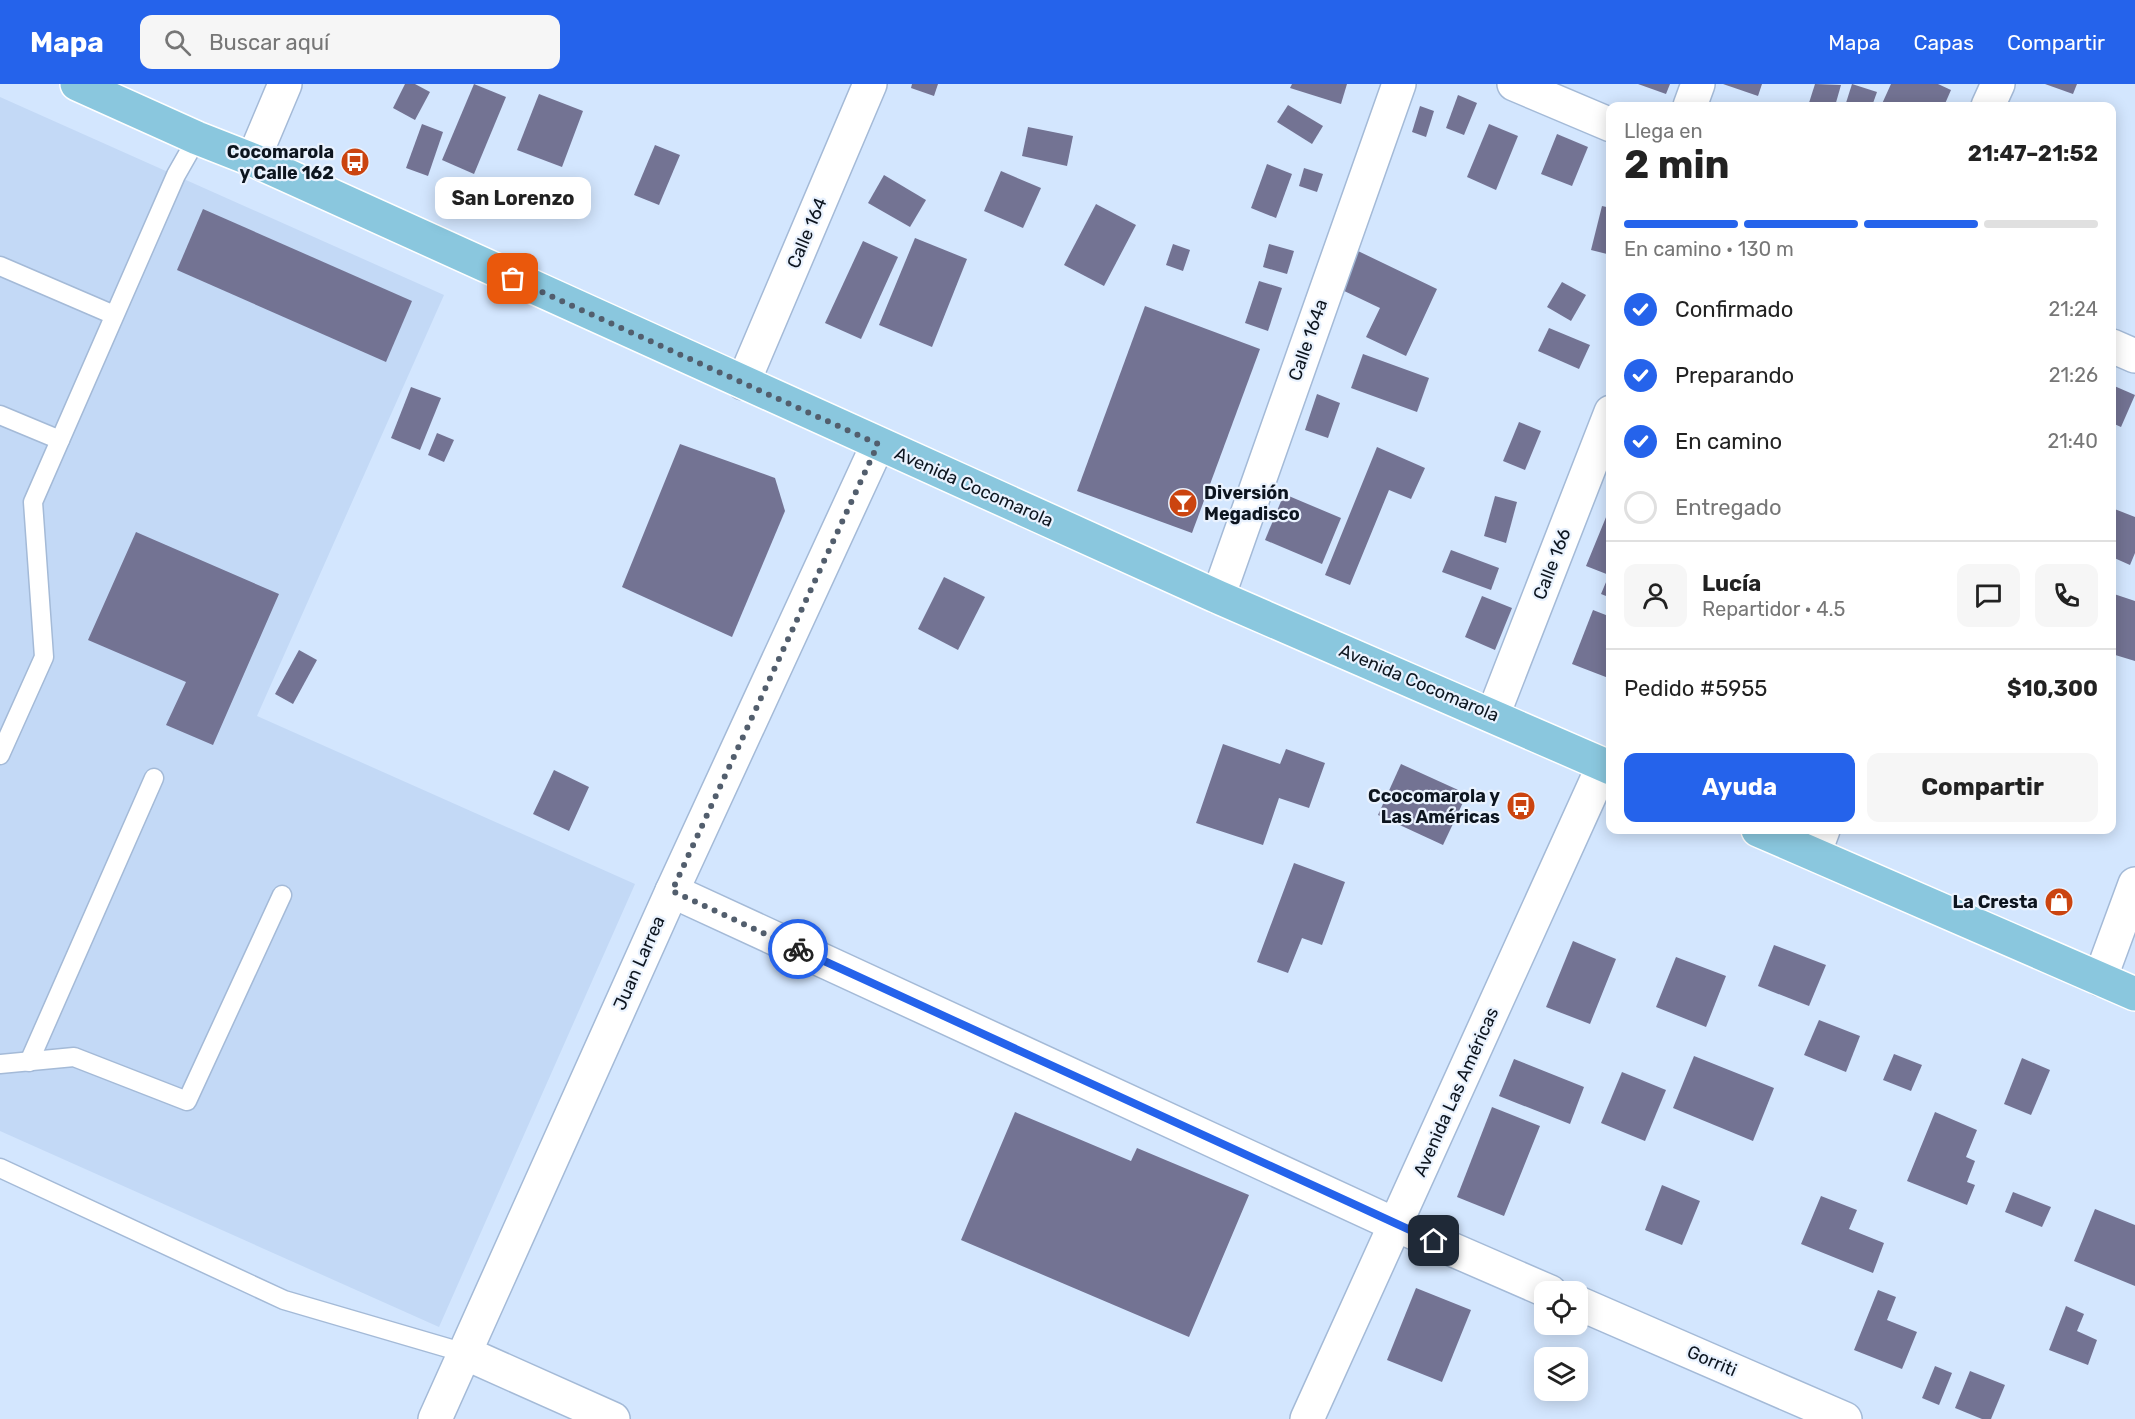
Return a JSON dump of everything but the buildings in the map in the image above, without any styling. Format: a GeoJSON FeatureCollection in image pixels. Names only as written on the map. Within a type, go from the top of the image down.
{"type":"FeatureCollection","features":[{"type":"Feature","properties":{"kind":"main road","name":"Avenida Cocomarola"},"geometry":{"type":"LineString","coordinates":[[77,84],[197,138],[253,160],[1218,597],[1606,766]]}},
{"type":"Feature","properties":{"kind":"main road"},"geometry":{"type":"LineString","coordinates":[[1778,834],[1818,842],[2135,994]]}},
{"type":"Feature","properties":{"kind":"street"},"geometry":{"type":"LineString","coordinates":[[253,160],[285,84]]}},
{"type":"Feature","properties":{"kind":"street","name":"Calle 164"},"geometry":{"type":"LineString","coordinates":[[743,383],[870,84]]}},
{"type":"Feature","properties":{"kind":"street","name":"Calle 164a"},"geometry":{"type":"LineString","coordinates":[[1218,597],[1398,84]]}},
{"type":"Feature","properties":{"kind":"street"},"geometry":{"type":"LineString","coordinates":[[1514,84],[1606,123]]}},
{"type":"Feature","properties":{"kind":"street"},"geometry":{"type":"LineString","coordinates":[[1691,102],[1698,84]]}},
{"type":"Feature","properties":{"kind":"street"},"geometry":{"type":"LineString","coordinates":[[1990,102],[1998,84]]}},
{"type":"Feature","properties":{"kind":"street"},"geometry":{"type":"LineString","coordinates":[[2116,348],[2135,356]]}},
{"type":"Feature","properties":{"kind":"street","name":"Calle 166"},"geometry":{"type":"LineString","coordinates":[[1493,715],[1606,425]]}},
{"type":"Feature","properties":{"kind":"street","name":"Juan Larrea"},"geometry":{"type":"LineString","coordinates":[[435,1419],[672,891],[878,444]]}},
{"type":"Feature","properties":{"kind":"street","name":"Avenida Las Américas"},"geometry":{"type":"LineString","coordinates":[[1307,1419],[1606,768]]}},
{"type":"Feature","properties":{"kind":"street"},"geometry":{"type":"LineString","coordinates":[[2100,979],[2135,884]]}},
{"type":"Feature","properties":{"kind":"street"},"geometry":{"type":"LineString","coordinates":[[672,891],[1396,1224],[1534,1285]]}},
{"type":"Feature","properties":{"kind":"street","name":"Gorriti"},"geometry":{"type":"LineString","coordinates":[[1588,1307],[1845,1419]]}},
{"type":"Feature","properties":{"kind":"street"},"geometry":{"type":"LineString","coordinates":[[465,1353],[613,1419]]}},
{"type":"Feature","properties":{"kind":"lane"},"geometry":{"type":"LineString","coordinates":[[0,754],[44,657],[33,502],[176,175],[197,138]]}},
{"type":"Feature","properties":{"kind":"lane"},"geometry":{"type":"LineString","coordinates":[[0,266],[114,315]]}},
{"type":"Feature","properties":{"kind":"lane"},"geometry":{"type":"LineString","coordinates":[[0,415],[60,440]]}},
{"type":"Feature","properties":{"kind":"lane"},"geometry":{"type":"LineString","coordinates":[[29,1062],[154,778]]}},
{"type":"Feature","properties":{"kind":"lane"},"geometry":{"type":"LineString","coordinates":[[0,1064],[74,1056],[187,1101],[282,895]]}},
{"type":"Feature","properties":{"kind":"lane"},"geometry":{"type":"LineString","coordinates":[[0,1168],[284,1300],[465,1353]]}},
{"type":"Feature","properties":{"kind":"shaded area"},"geometry":{"type":"Polygon","coordinates":[[[0,97],[444,295],[257,716],[635,884],[439,1327],[0,1131],[0,97]]]}},
{"type":"Feature","properties":{"kind":"way so far"},"geometry":{"type":"LineString","coordinates":[[513,279],[878,444],[672,891],[798,949]]}},
{"type":"Feature","properties":{"kind":"place","name":"Cocomarola y Calle 162"},"geometry":{"type":"Point","coordinates":[355,162]}},
{"type":"Feature","properties":{"kind":"place","name":"San Lorenzo"},"geometry":{"type":"Point","coordinates":[513,279]}},
{"type":"Feature","properties":{"kind":"place","name":"Diversión Megadisco"},"geometry":{"type":"Point","coordinates":[1183,503]}},
{"type":"Feature","properties":{"kind":"place","name":"Ccocomarola y Las Américas"},"geometry":{"type":"Point","coordinates":[1521,806]}},
{"type":"Feature","properties":{"kind":"place","name":"La Cresta"},"geometry":{"type":"Point","coordinates":[2059,902]}},
{"type":"Feature","properties":{"kind":"route"},"geometry":{"type":"LineString","coordinates":[[798,949],[1434,1241]]}}]}
